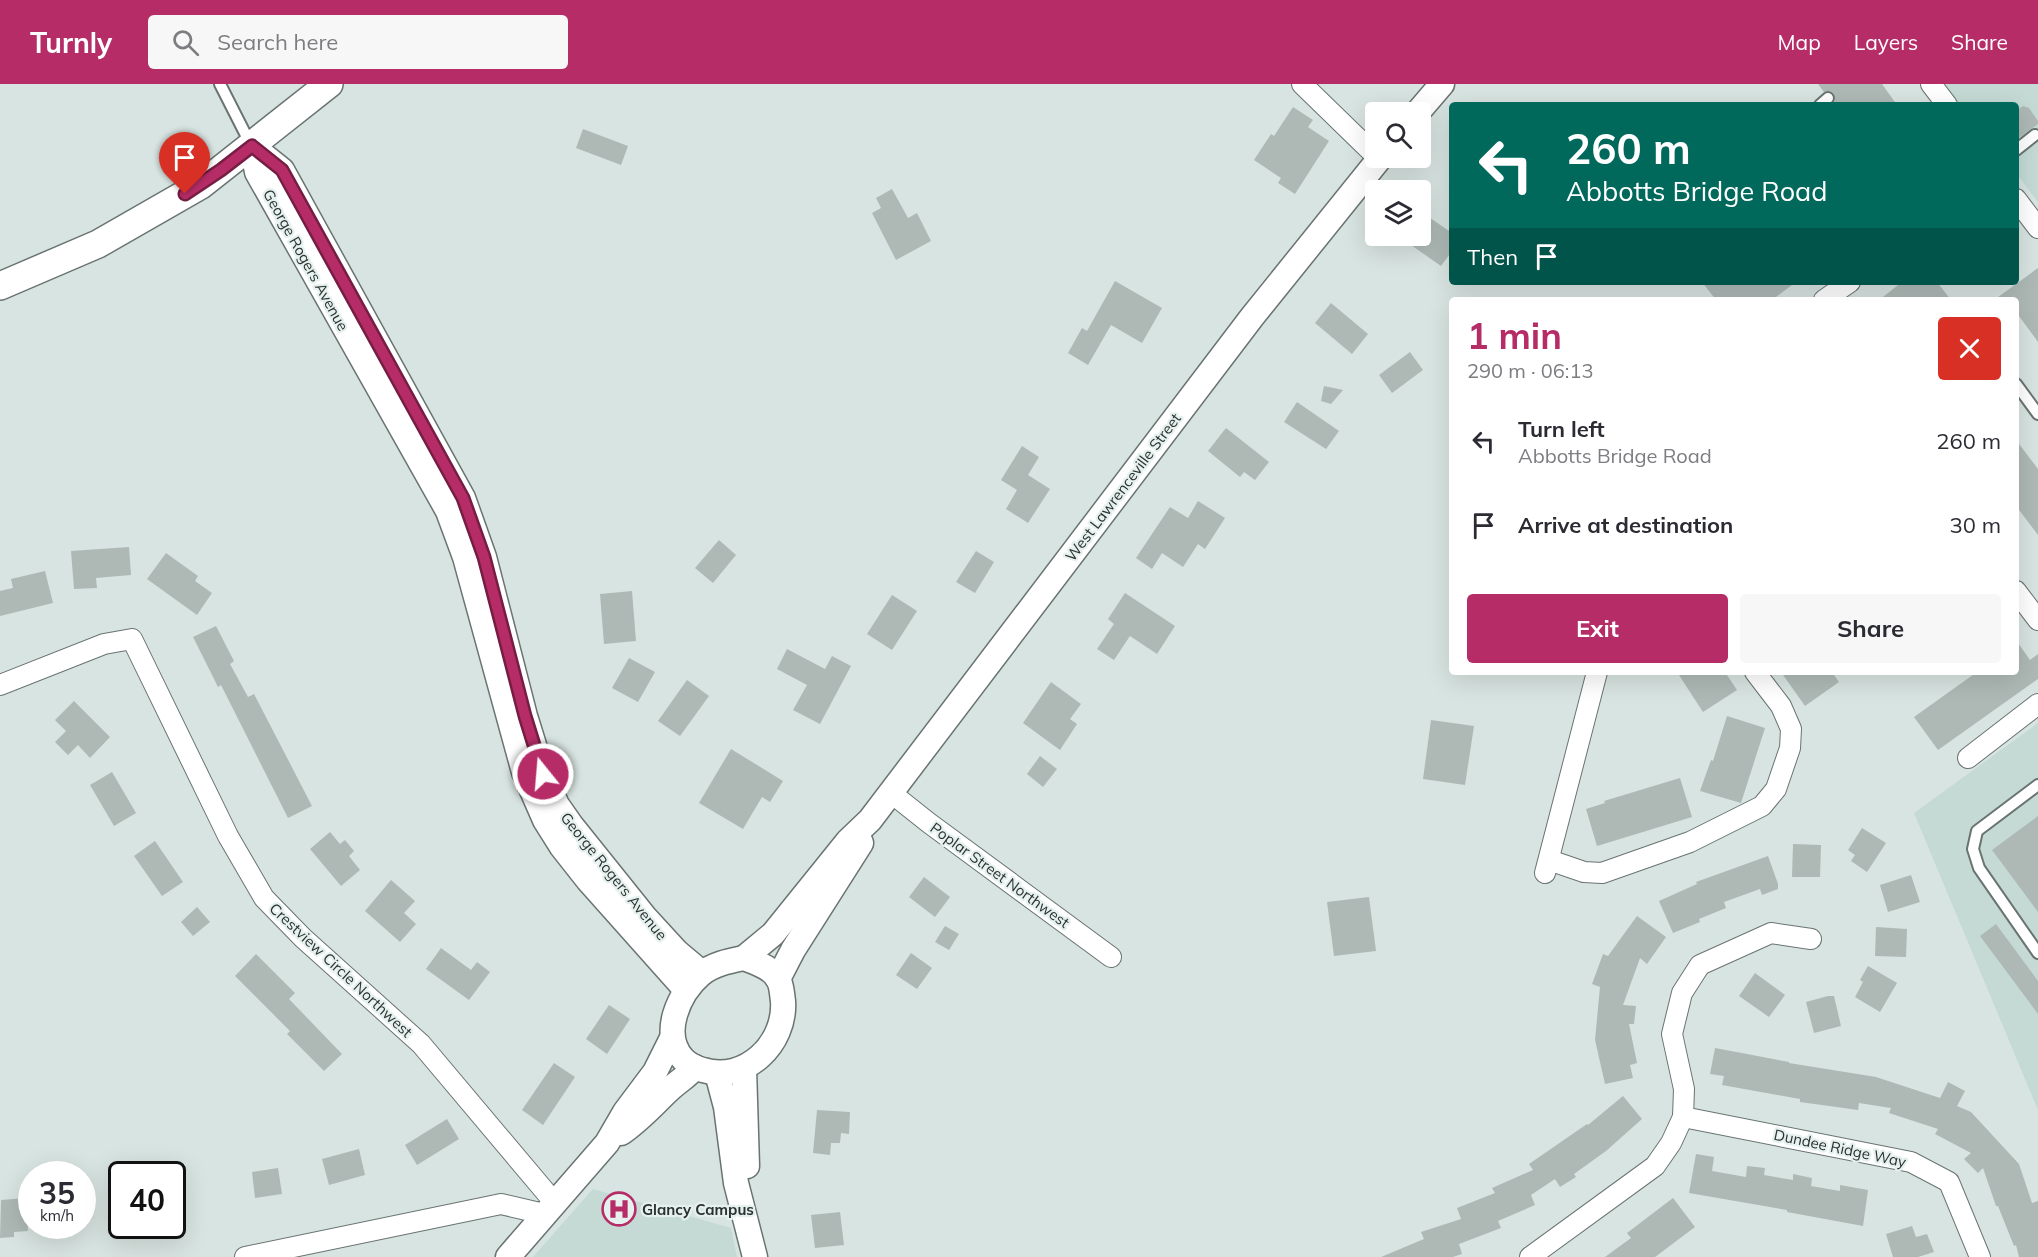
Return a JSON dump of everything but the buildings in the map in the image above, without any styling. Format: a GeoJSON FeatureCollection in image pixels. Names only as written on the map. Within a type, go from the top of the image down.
{"type":"FeatureCollection","features":[{"type":"Feature","properties":{"kind":"main road"},"geometry":{"type":"LineString","coordinates":[[0,286],[98,244],[201,184],[329,84]]}},
{"type":"Feature","properties":{"kind":"street"},"geometry":{"type":"LineString","coordinates":[[1302,84],[1365,145]]}},
{"type":"Feature","properties":{"kind":"street"},"geometry":{"type":"LineString","coordinates":[[1427,102],[1442,84]]}},
{"type":"Feature","properties":{"kind":"street"},"geometry":{"type":"LineString","coordinates":[[1931,84],[1945,102]]}},
{"type":"Feature","properties":{"kind":"street","name":"George Rogers Avenue"},"geometry":{"type":"LineString","coordinates":[[252,146],[282,170],[463,498],[484,557],[525,716],[543,774],[557,805],[644,916],[677,952],[702,973]]}},
{"type":"Feature","properties":{"kind":"street","name":"George Rogers Avenue"},"geometry":{"type":"LineString","coordinates":[[252,146],[257,172],[448,511],[465,558],[524,772],[545,820],[562,847],[588,880],[686,990]]}},
{"type":"Feature","properties":{"kind":"street","name":"West Lawrenceville Street"},"geometry":{"type":"LineString","coordinates":[[744,958],[773,934],[848,841],[870,820],[1252,317],[1370,168]]}},
{"type":"Feature","properties":{"kind":"street"},"geometry":{"type":"LineString","coordinates":[[2019,203],[2038,228]]}},
{"type":"Feature","properties":{"kind":"street"},"geometry":{"type":"LineString","coordinates":[[1828,297],[1846,285]]}},
{"type":"Feature","properties":{"kind":"street"},"geometry":{"type":"LineString","coordinates":[[2019,595],[2038,620]]}},
{"type":"Feature","properties":{"kind":"street","name":"Crestview Circle Northwest"},"geometry":{"type":"LineString","coordinates":[[0,685],[104,644],[132,639],[228,836],[264,898],[303,938],[421,1044],[549,1208]]}},
{"type":"Feature","properties":{"kind":"street"},"geometry":{"type":"LineString","coordinates":[[1596,675],[1547,866],[1602,873],[1690,842],[1762,806],[1776,789],[1790,748],[1791,729],[1781,706],[1757,675]]}},
{"type":"Feature","properties":{"kind":"street"},"geometry":{"type":"LineString","coordinates":[[1968,758],[2038,704]]}},
{"type":"Feature","properties":{"kind":"street","name":"Poplar Street Northwest"},"geometry":{"type":"LineString","coordinates":[[890,792],[1111,957]]}},
{"type":"Feature","properties":{"kind":"street","name":"West Lawrenceville Street"},"geometry":{"type":"LineString","coordinates":[[778,979],[793,950],[860,848],[870,820]]}},
{"type":"Feature","properties":{"kind":"street"},"geometry":{"type":"LineString","coordinates":[[1530,1257],[1655,1166],[1671,1143],[1683,1117],[1684,1089],[1672,1034],[1682,993],[1700,965],[1771,933],[1811,939]]}},
{"type":"Feature","properties":{"kind":"street"},"geometry":{"type":"LineString","coordinates":[[508,1257],[607,1143],[625,1112],[655,1072],[672,1038],[675,1016],[686,990],[702,973],[723,962],[744,958],[766,967],[778,979],[782,992],[783,1012],[778,1030],[765,1052],[744,1068],[706,1070],[687,1077],[670,1088],[636,1123],[607,1143]]}},
{"type":"Feature","properties":{"kind":"street"},"geometry":{"type":"LineString","coordinates":[[672,1038],[682,1058],[706,1070],[726,1107],[736,1183],[755,1257]]}},
{"type":"Feature","properties":{"kind":"street"},"geometry":{"type":"LineString","coordinates":[[744,1068],[748,1231]]}},
{"type":"Feature","properties":{"kind":"street","name":"Dundee Ridge Way"},"geometry":{"type":"LineString","coordinates":[[1683,1117],[1911,1162],[1949,1182],[1980,1257]]}},
{"type":"Feature","properties":{"kind":"street"},"geometry":{"type":"LineString","coordinates":[[245,1257],[501,1204],[549,1208]]}},
{"type":"Feature","properties":{"kind":"lane"},"geometry":{"type":"LineString","coordinates":[[220,84],[252,146]]}},
{"type":"Feature","properties":{"kind":"lane"},"geometry":{"type":"LineString","coordinates":[[2019,148],[2035,135]]}},
{"type":"Feature","properties":{"kind":"lane"},"geometry":{"type":"LineString","coordinates":[[2019,388],[2038,414]]}},
{"type":"Feature","properties":{"kind":"lane"},"geometry":{"type":"LineString","coordinates":[[2038,784],[1977,831],[1973,849],[1979,868],[2038,953]]}},
{"type":"Feature","properties":{"kind":"shaded area"},"geometry":{"type":"Polygon","coordinates":[[[1934,84],[2038,84],[2038,202],[2019,177],[2019,102],[1952,102],[1934,84]]]}},
{"type":"Feature","properties":{"kind":"shaded area"},"geometry":{"type":"Polygon","coordinates":[[[2038,723],[2038,1110],[1914,813],[2038,723]]]}},
{"type":"Feature","properties":{"kind":"shaded area","name":"Glancy Campus"},"geometry":{"type":"Polygon","coordinates":[[[593,1189],[731,1228],[737,1257],[533,1257],[593,1189]]]}},
{"type":"Feature","properties":{"kind":"place","name":"Glancy Campus"},"geometry":{"type":"Point","coordinates":[619,1209]}},
{"type":"Feature","properties":{"kind":"route"},"geometry":{"type":"LineString","coordinates":[[185,194],[252,146],[282,170],[463,498],[484,557],[525,716],[543,774]]}}]}
